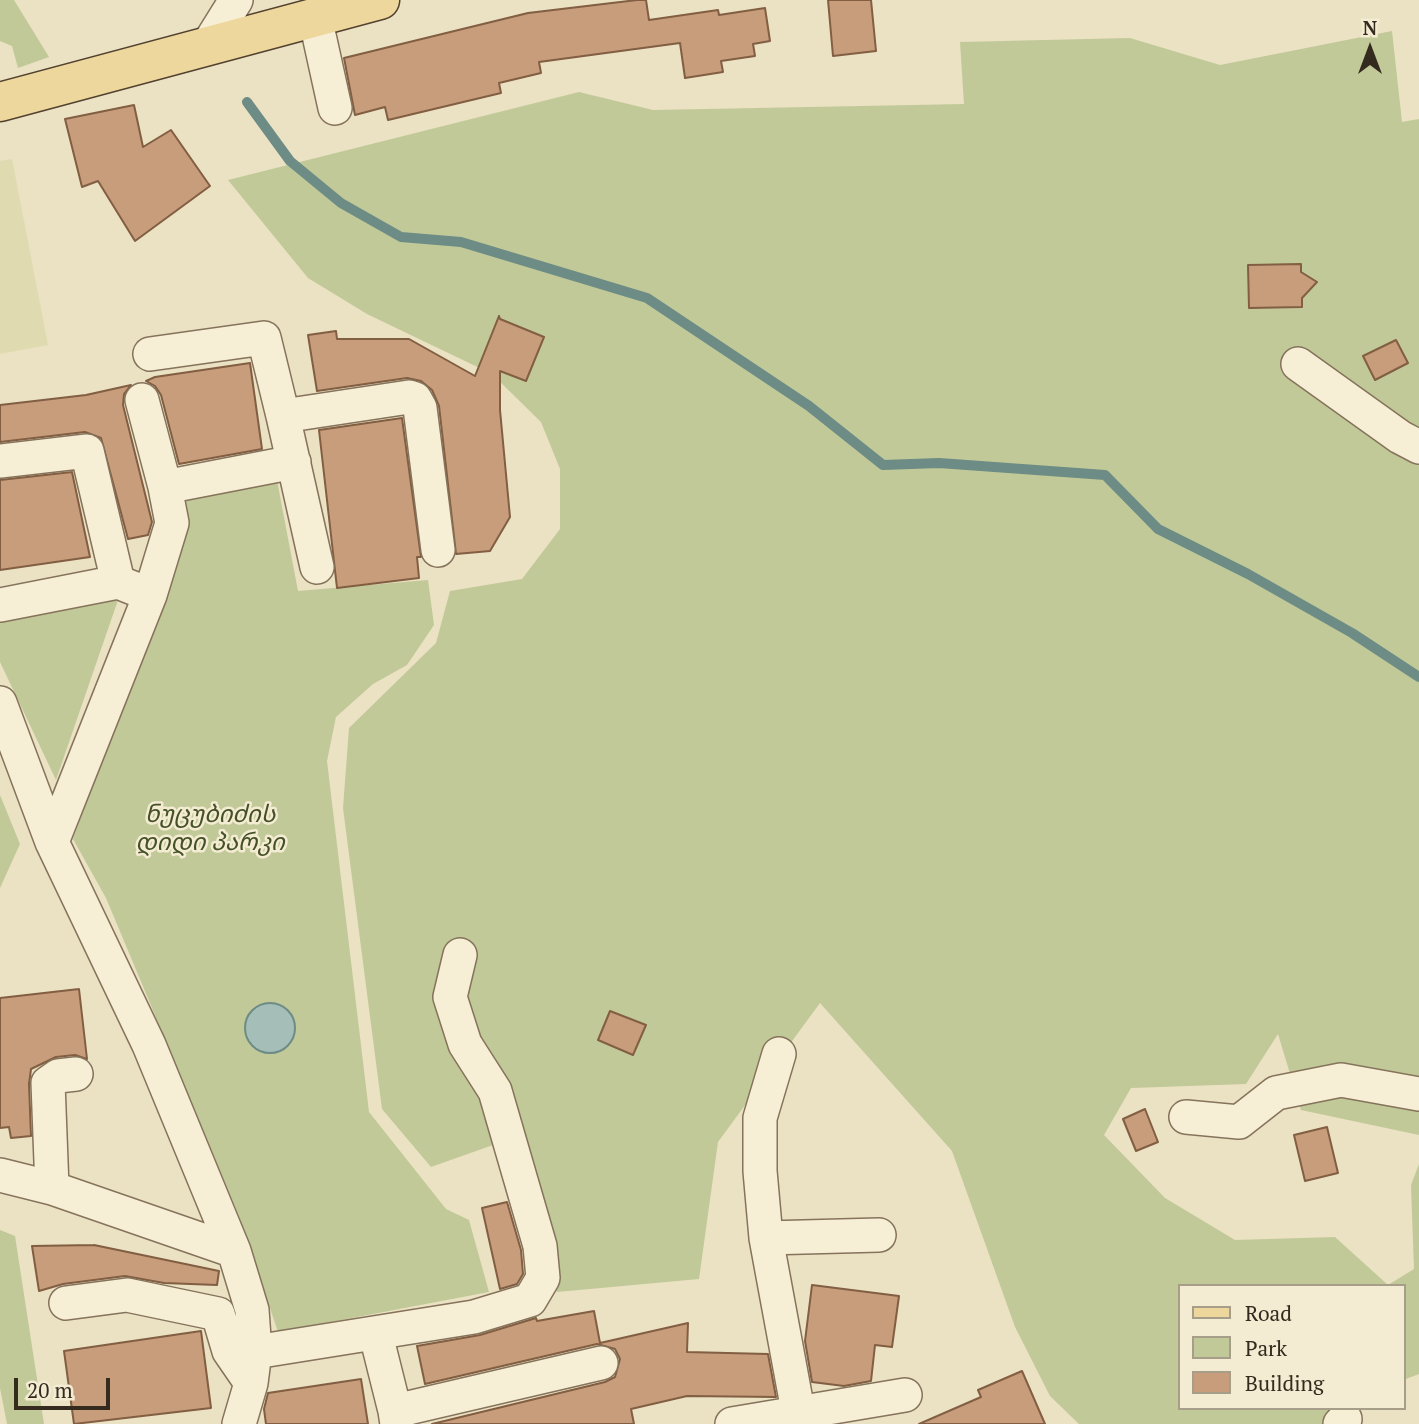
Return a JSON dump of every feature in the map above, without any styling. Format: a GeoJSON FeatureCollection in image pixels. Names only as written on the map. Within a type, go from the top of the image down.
{"type":"FeatureCollection","features":[{"type":"Feature","properties":{"kind":"main road"},"geometry":{"type":"LineString","coordinates":[[0,102],[380,0]]}},
{"type":"Feature","properties":{"kind":"street"},"geometry":{"type":"LineString","coordinates":[[208,44],[236,0]]}},
{"type":"Feature","properties":{"kind":"street"},"geometry":{"type":"LineString","coordinates":[[315,17],[335,108]]}},
{"type":"Feature","properties":{"kind":"street"},"geometry":{"type":"LineString","coordinates":[[150,354],[264,338],[317,567]]}},
{"type":"Feature","properties":{"kind":"street"},"geometry":{"type":"LineString","coordinates":[[1298,364],[1399,437],[1419,447]]}},
{"type":"Feature","properties":{"kind":"street"},"geometry":{"type":"LineString","coordinates":[[284,416],[409,397],[415,399],[420,408],[438,550]]}},
{"type":"Feature","properties":{"kind":"street"},"geometry":{"type":"LineString","coordinates":[[52,842],[150,596],[172,523],[142,400]]}},
{"type":"Feature","properties":{"kind":"street"},"geometry":{"type":"LineString","coordinates":[[0,461],[87,450],[118,582]]}},
{"type":"Feature","properties":{"kind":"street"},"geometry":{"type":"LineString","coordinates":[[165,487],[294,462]]}},
{"type":"Feature","properties":{"kind":"street"},"geometry":{"type":"LineString","coordinates":[[0,605],[118,582],[150,596]]}},
{"type":"Feature","properties":{"kind":"street"},"geometry":{"type":"LineString","coordinates":[[0,703],[52,842],[149,1045],[234,1251],[252,1310],[253,1368],[239,1424]]}},
{"type":"Feature","properties":{"kind":"street"},"geometry":{"type":"LineString","coordinates":[[253,1368],[376,1335],[474,1317],[530,1300],[543,1278],[540,1245],[495,1091],[465,1044],[450,997],[460,955]]}},
{"type":"Feature","properties":{"kind":"street"},"geometry":{"type":"LineString","coordinates":[[779,1054],[760,1118],[760,1171],[766,1238],[798,1411]]}},
{"type":"Feature","properties":{"kind":"street"},"geometry":{"type":"LineString","coordinates":[[52,1188],[48,1083],[58,1076],[76,1074]]}},
{"type":"Feature","properties":{"kind":"street"},"geometry":{"type":"LineString","coordinates":[[1186,1117],[1240,1122],[1276,1093],[1341,1080],[1419,1094]]}},
{"type":"Feature","properties":{"kind":"street"},"geometry":{"type":"LineString","coordinates":[[0,1175],[52,1188],[234,1251]]}},
{"type":"Feature","properties":{"kind":"street"},"geometry":{"type":"LineString","coordinates":[[766,1238],[879,1235]]}},
{"type":"Feature","properties":{"kind":"street"},"geometry":{"type":"LineString","coordinates":[[66,1303],[127,1295],[218,1314],[229,1350],[253,1368]]}},
{"type":"Feature","properties":{"kind":"street"},"geometry":{"type":"LineString","coordinates":[[376,1335],[396,1417],[601,1363]]}},
{"type":"Feature","properties":{"kind":"street"},"geometry":{"type":"LineString","coordinates":[[732,1424],[905,1395]]}},
{"type":"Feature","properties":{"kind":"shaded area"},"geometry":{"type":"Polygon","coordinates":[[[12,159],[48,345],[0,354],[0,161],[12,159]]]}},
{"type":"Feature","properties":{"kind":"green space"},"geometry":{"type":"Polygon","coordinates":[[[0,0],[14,0],[49,57],[18,68],[12,46],[0,41],[0,0]]]}},
{"type":"Feature","properties":{"kind":"green space"},"geometry":{"type":"Polygon","coordinates":[[[1392,31],[1402,122],[1419,119],[1419,1135],[1301,1110],[1278,1034],[1246,1084],[1131,1088],[1104,1135],[1165,1198],[1235,1240],[1335,1237],[1387,1284],[1178,1284],[1178,1410],[1340,1410],[1324,1424],[1079,1424],[1050,1396],[1015,1327],[952,1151],[820,1003],[718,1142],[699,1279],[557,1292],[524,1134],[431,1167],[382,1109],[343,808],[349,728],[436,643],[450,591],[522,579],[560,529],[560,469],[541,422],[492,374],[367,314],[308,278],[228,180],[579,92],[653,110],[964,104],[960,42],[1130,38],[1220,65],[1392,31]]]}},
{"type":"Feature","properties":{"kind":"green space","name":"ნუცუბიძის დიდი პარკი"},"geometry":{"type":"Polygon","coordinates":[[[276,475],[298,591],[428,580],[434,625],[407,665],[373,684],[336,717],[327,761],[369,1112],[446,1209],[469,1220],[489,1292],[278,1332],[239,1216],[106,898],[73,839],[177,559],[184,491],[276,475]]]}},
{"type":"Feature","properties":{"kind":"green space"},"geometry":{"type":"Polygon","coordinates":[[[118,600],[56,780],[0,662],[0,620],[118,600]]]}},
{"type":"Feature","properties":{"kind":"green space"},"geometry":{"type":"Polygon","coordinates":[[[0,795],[20,844],[0,888],[0,795]]]}},
{"type":"Feature","properties":{"kind":"green space"},"geometry":{"type":"Polygon","coordinates":[[[1419,1164],[1419,1374],[1405,1379],[1405,1284],[1390,1284],[1414,1269],[1411,1185],[1419,1164]]]}},
{"type":"Feature","properties":{"kind":"green space"},"geometry":{"type":"Polygon","coordinates":[[[0,1230],[15,1236],[44,1424],[7,1424],[0,1388],[0,1230]]]}},
{"type":"Feature","properties":{"kind":"water"},"geometry":{"type":"Polygon","coordinates":[[[270,1003],[288,1010],[295,1028],[288,1046],[270,1053],[252,1046],[245,1028],[252,1010],[270,1003]]]}},
{"type":"Feature","properties":{"kind":"building"},"geometry":{"type":"Polygon","coordinates":[[[646,0],[649,20],[718,10],[719,15],[765,8],[770,41],[753,44],[755,56],[721,61],[723,72],[685,78],[680,43],[539,62],[541,73],[499,83],[501,93],[388,120],[385,107],[355,115],[344,58],[528,13],[646,0]]]}},
{"type":"Feature","properties":{"kind":"building"},"geometry":{"type":"Polygon","coordinates":[[[828,0],[871,0],[876,51],[833,56],[828,0]]]}},
{"type":"Feature","properties":{"kind":"building"},"geometry":{"type":"Polygon","coordinates":[[[134,105],[143,147],[171,130],[210,186],[135,241],[98,181],[82,187],[65,119],[134,105]]]}},
{"type":"Feature","properties":{"kind":"building"},"geometry":{"type":"Polygon","coordinates":[[[1301,264],[1301,272],[1317,282],[1302,298],[1302,307],[1249,308],[1248,265],[1301,264]]]}},
{"type":"Feature","properties":{"kind":"building"},"geometry":{"type":"Polygon","coordinates":[[[499,316],[500,319],[544,337],[526,381],[500,371],[500,410],[510,517],[490,551],[456,554],[439,406],[432,390],[421,381],[407,378],[317,391],[308,335],[336,331],[337,339],[409,339],[475,376],[499,316]]]}},
{"type":"Feature","properties":{"kind":"building"},"geometry":{"type":"Polygon","coordinates":[[[1396,340],[1408,363],[1375,380],[1363,356],[1396,340]]]}},
{"type":"Feature","properties":{"kind":"building"},"geometry":{"type":"Polygon","coordinates":[[[250,363],[262,449],[179,464],[161,395],[155,386],[146,381],[155,377],[250,363]]]}},
{"type":"Feature","properties":{"kind":"building"},"geometry":{"type":"Polygon","coordinates":[[[131,385],[124,394],[123,405],[152,522],[148,535],[128,539],[101,438],[85,432],[0,442],[0,405],[86,395],[131,385]]]}},
{"type":"Feature","properties":{"kind":"building"},"geometry":{"type":"Polygon","coordinates":[[[402,418],[421,557],[417,557],[419,578],[337,588],[319,430],[402,418]]]}},
{"type":"Feature","properties":{"kind":"building"},"geometry":{"type":"Polygon","coordinates":[[[72,472],[90,557],[0,570],[0,480],[72,472]]]}},
{"type":"Feature","properties":{"kind":"building"},"geometry":{"type":"Polygon","coordinates":[[[79,989],[87,1059],[75,1055],[56,1057],[31,1069],[31,1136],[11,1138],[9,1127],[0,1128],[0,998],[79,989]]]}},
{"type":"Feature","properties":{"kind":"building"},"geometry":{"type":"Polygon","coordinates":[[[610,1011],[646,1025],[633,1055],[598,1040],[610,1011]]]}},
{"type":"Feature","properties":{"kind":"building"},"geometry":{"type":"Polygon","coordinates":[[[1145,1109],[1158,1142],[1136,1151],[1123,1119],[1145,1109]]]}},
{"type":"Feature","properties":{"kind":"building"},"geometry":{"type":"Polygon","coordinates":[[[1327,1127],[1338,1173],[1305,1181],[1294,1135],[1327,1127]]]}},
{"type":"Feature","properties":{"kind":"building"},"geometry":{"type":"Polygon","coordinates":[[[507,1202],[521,1250],[523,1274],[517,1284],[500,1289],[482,1208],[507,1202]]]}},
{"type":"Feature","properties":{"kind":"building"},"geometry":{"type":"Polygon","coordinates":[[[94,1245],[219,1271],[217,1285],[164,1283],[125,1276],[63,1284],[39,1291],[32,1246],[94,1245]]]}},
{"type":"Feature","properties":{"kind":"building"},"geometry":{"type":"Polygon","coordinates":[[[812,1285],[899,1296],[892,1347],[875,1345],[871,1381],[844,1386],[812,1382],[805,1341],[812,1285]]]}},
{"type":"Feature","properties":{"kind":"building"},"geometry":{"type":"Polygon","coordinates":[[[594,1311],[600,1343],[688,1323],[687,1352],[768,1354],[776,1397],[687,1396],[631,1409],[634,1424],[432,1424],[605,1382],[615,1377],[620,1359],[615,1349],[597,1344],[425,1384],[417,1346],[480,1335],[536,1318],[537,1321],[594,1311]]]}},
{"type":"Feature","properties":{"kind":"building"},"geometry":{"type":"Polygon","coordinates":[[[201,1331],[211,1408],[74,1424],[64,1351],[201,1331]]]}},
{"type":"Feature","properties":{"kind":"building"},"geometry":{"type":"Polygon","coordinates":[[[1022,1371],[1045,1424],[919,1424],[981,1397],[978,1390],[1022,1371]]]}},
{"type":"Feature","properties":{"kind":"building"},"geometry":{"type":"Polygon","coordinates":[[[361,1379],[368,1424],[266,1424],[264,1409],[268,1393],[361,1379]]]}},
{"type":"Feature","properties":{"kind":"waterway"},"geometry":{"type":"LineString","coordinates":[[247,102],[290,161],[341,203],[401,237],[461,242],[647,298],[809,406],[883,465],[939,463],[1105,475],[1158,529],[1248,574],[1352,633],[1419,677]]}}]}
